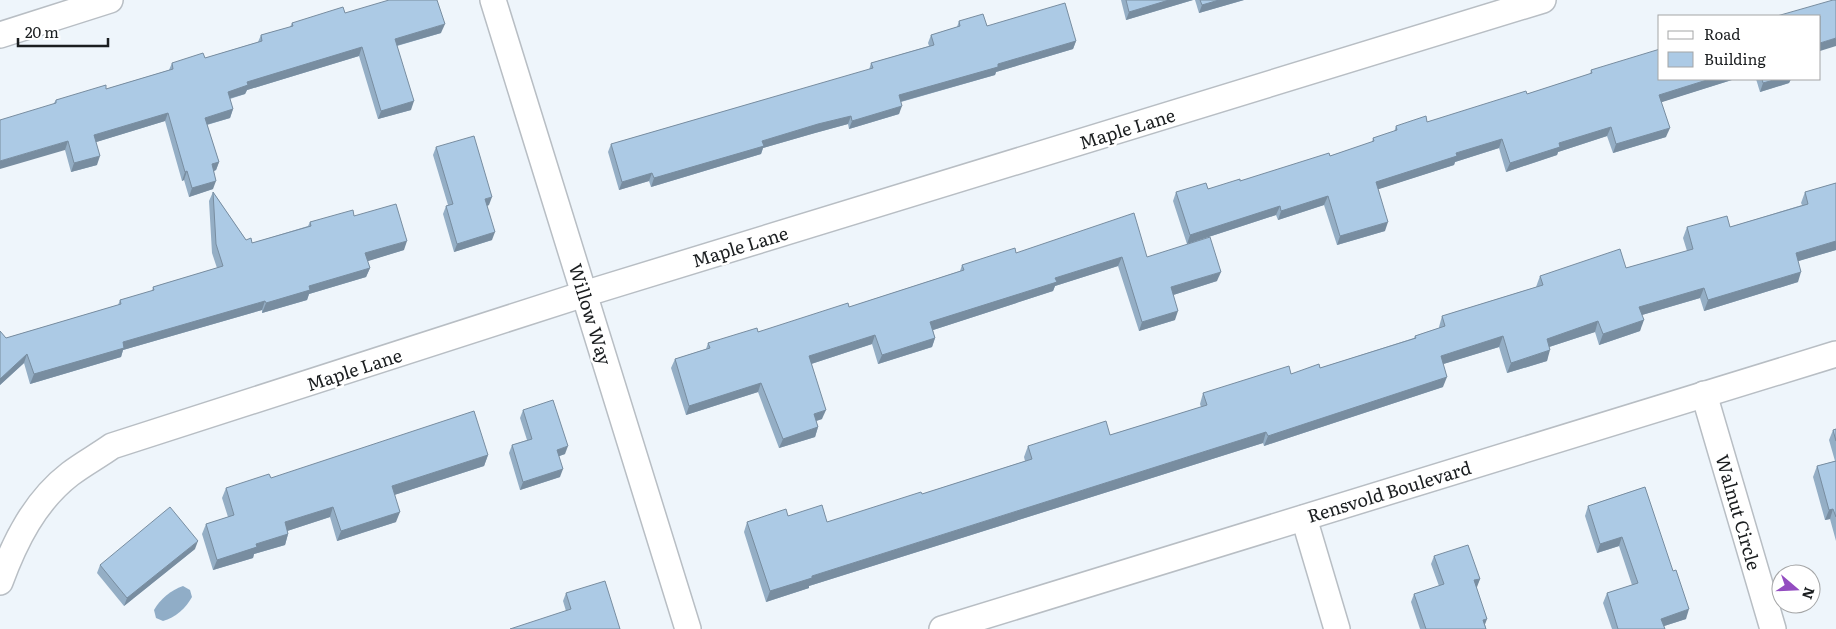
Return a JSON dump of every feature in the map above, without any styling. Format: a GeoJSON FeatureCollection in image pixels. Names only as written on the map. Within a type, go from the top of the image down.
{"type":"FeatureCollection","features":[{"type":"Feature","properties":{"kind":"street"},"geometry":{"type":"LineString","coordinates":[[0,35],[110,0]]}},
{"type":"Feature","properties":{"kind":"street","name":"Willow Way"},"geometry":{"type":"LineString","coordinates":[[493,0],[688,629]]}},
{"type":"Feature","properties":{"kind":"street","name":"Maple Lane"},"geometry":{"type":"LineString","coordinates":[[0,582],[9,558],[34,510],[69,474],[112,446],[584,294],[1542,0]]}},
{"type":"Feature","properties":{"kind":"street","name":"Rensvold Boulevard"},"geometry":{"type":"LineString","coordinates":[[942,629],[1836,354]]}},
{"type":"Feature","properties":{"kind":"street","name":"Walnut Circle"},"geometry":{"type":"LineString","coordinates":[[1704,394],[1773,629]]}},
{"type":"Feature","properties":{"kind":"street"},"geometry":{"type":"LineString","coordinates":[[1304,518],[1337,629]]}},
{"type":"Feature","properties":{"kind":"water"},"geometry":{"type":"Polygon","coordinates":[[[183,586],[190,590],[192,597],[187,605],[167,620],[163,621],[156,618],[154,610],[159,602],[170,592],[183,586]]]}},
{"type":"Feature","properties":{"kind":"building"},"geometry":{"type":"Polygon","coordinates":[[[389,0],[437,0],[445,24],[395,39],[414,101],[381,111],[362,47],[247,82],[248,85],[228,92],[233,109],[205,118],[219,162],[212,164],[216,181],[192,188],[187,171],[185,172],[168,113],[94,135],[100,156],[74,163],[68,141],[0,161],[0,120],[106,85],[106,89],[173,69],[172,63],[203,53],[205,58],[262,41],[261,35],[293,26],[292,23],[343,7],[345,13],[389,0]]]}},
{"type":"Feature","properties":{"kind":"building"},"geometry":{"type":"Polygon","coordinates":[[[1126,0],[1169,0],[1129,12],[1126,0]]]}},
{"type":"Feature","properties":{"kind":"building"},"geometry":{"type":"Polygon","coordinates":[[[1200,0],[1219,0],[1202,5],[1200,0]]]}},
{"type":"Feature","properties":{"kind":"building"},"geometry":{"type":"Polygon","coordinates":[[[1836,0],[1836,38],[1821,43],[1821,15],[1780,15],[1836,0]]]}},
{"type":"Feature","properties":{"kind":"building"},"geometry":{"type":"Polygon","coordinates":[[[1065,3],[1076,41],[998,64],[998,67],[899,95],[902,106],[852,121],[851,116],[818,124],[762,141],[764,146],[654,178],[652,173],[622,182],[611,144],[873,68],[871,63],[934,45],[931,35],[960,26],[959,21],[983,14],[987,26],[1065,3]]]}},
{"type":"Feature","properties":{"kind":"building"},"geometry":{"type":"Polygon","coordinates":[[[1658,50],[1658,80],[1707,80],[1659,95],[1670,128],[1616,144],[1611,127],[1559,143],[1560,147],[1510,163],[1502,139],[1456,153],[1457,156],[1376,182],[1388,222],[1340,236],[1328,196],[1281,211],[1280,206],[1190,235],[1176,192],[1206,183],[1208,189],[1329,153],[1330,156],[1374,141],[1373,138],[1397,130],[1396,126],[1426,116],[1427,122],[1526,91],[1527,94],[1592,73],[1591,70],[1658,50]]]}},
{"type":"Feature","properties":{"kind":"building"},"geometry":{"type":"Polygon","coordinates":[[[1762,80],[1774,80],[1763,83],[1762,80]]]}},
{"type":"Feature","properties":{"kind":"building"},"geometry":{"type":"Polygon","coordinates":[[[474,136],[492,197],[485,199],[495,232],[457,244],[446,206],[453,204],[436,147],[474,136]]]}},
{"type":"Feature","properties":{"kind":"building"},"geometry":{"type":"Polygon","coordinates":[[[1836,183],[1836,241],[1796,253],[1801,272],[1708,300],[1704,288],[1639,307],[1644,320],[1603,334],[1598,321],[1547,339],[1550,350],[1511,363],[1503,336],[1441,356],[1447,377],[1268,436],[1266,432],[770,591],[747,522],[786,509],[788,516],[822,505],[827,522],[921,492],[922,494],[1032,459],[1028,446],[1106,421],[1110,435],[1207,405],[1203,393],[1289,366],[1291,374],[1319,364],[1320,368],[1416,338],[1415,336],[1445,326],[1442,316],[1543,285],[1540,276],[1620,249],[1626,268],[1693,249],[1687,227],[1727,216],[1730,227],[1808,204],[1805,192],[1836,183]]]}},
{"type":"Feature","properties":{"kind":"building"},"geometry":{"type":"Polygon","coordinates":[[[213,192],[246,240],[251,238],[252,243],[311,226],[310,222],[353,210],[354,216],[396,204],[407,241],[365,253],[370,268],[309,286],[310,290],[123,342],[124,348],[34,374],[27,354],[0,379],[0,331],[6,338],[121,304],[120,300],[154,290],[153,287],[223,266],[216,244],[213,192]]]}},
{"type":"Feature","properties":{"kind":"building"},"geometry":{"type":"Polygon","coordinates":[[[1134,213],[1147,257],[1210,237],[1221,272],[1171,287],[1178,311],[1142,322],[1122,257],[1055,278],[1057,282],[930,322],[935,338],[882,355],[875,335],[809,356],[826,410],[814,414],[818,427],[783,439],[761,383],[689,406],[675,359],[710,348],[708,343],[757,328],[758,332],[848,303],[849,307],[964,270],[962,265],[1015,248],[1016,253],[1134,213]]]}},
{"type":"Feature","properties":{"kind":"building"},"geometry":{"type":"Polygon","coordinates":[[[553,400],[568,446],[557,450],[563,469],[523,482],[512,445],[532,439],[523,410],[553,400]]]}},
{"type":"Feature","properties":{"kind":"building"},"geometry":{"type":"Polygon","coordinates":[[[474,411],[488,455],[392,486],[400,512],[341,531],[333,507],[285,522],[288,534],[256,544],[257,547],[217,560],[206,524],[234,515],[226,488],[269,474],[271,478],[474,411]]]}},
{"type":"Feature","properties":{"kind":"building"},"geometry":{"type":"Polygon","coordinates":[[[1836,429],[1836,441],[1833,430],[1836,429]]]}},
{"type":"Feature","properties":{"kind":"building"},"geometry":{"type":"Polygon","coordinates":[[[1836,461],[1836,517],[1833,509],[1829,510],[1817,466],[1836,461]]]}},
{"type":"Feature","properties":{"kind":"building"},"geometry":{"type":"Polygon","coordinates":[[[1645,487],[1673,571],[1676,570],[1689,609],[1661,619],[1665,629],[1618,629],[1607,593],[1638,583],[1622,537],[1600,544],[1588,506],[1645,487]]]}},
{"type":"Feature","properties":{"kind":"building"},"geometry":{"type":"Polygon","coordinates":[[[170,507],[198,541],[127,598],[100,565],[170,507]]]}},
{"type":"Feature","properties":{"kind":"building"},"geometry":{"type":"Polygon","coordinates":[[[1468,545],[1480,579],[1474,580],[1487,619],[1483,620],[1486,629],[1426,629],[1414,594],[1444,584],[1434,556],[1468,545]]]}},
{"type":"Feature","properties":{"kind":"building"},"geometry":{"type":"Polygon","coordinates":[[[605,581],[620,629],[510,629],[571,609],[566,593],[605,581]]]}}]}
